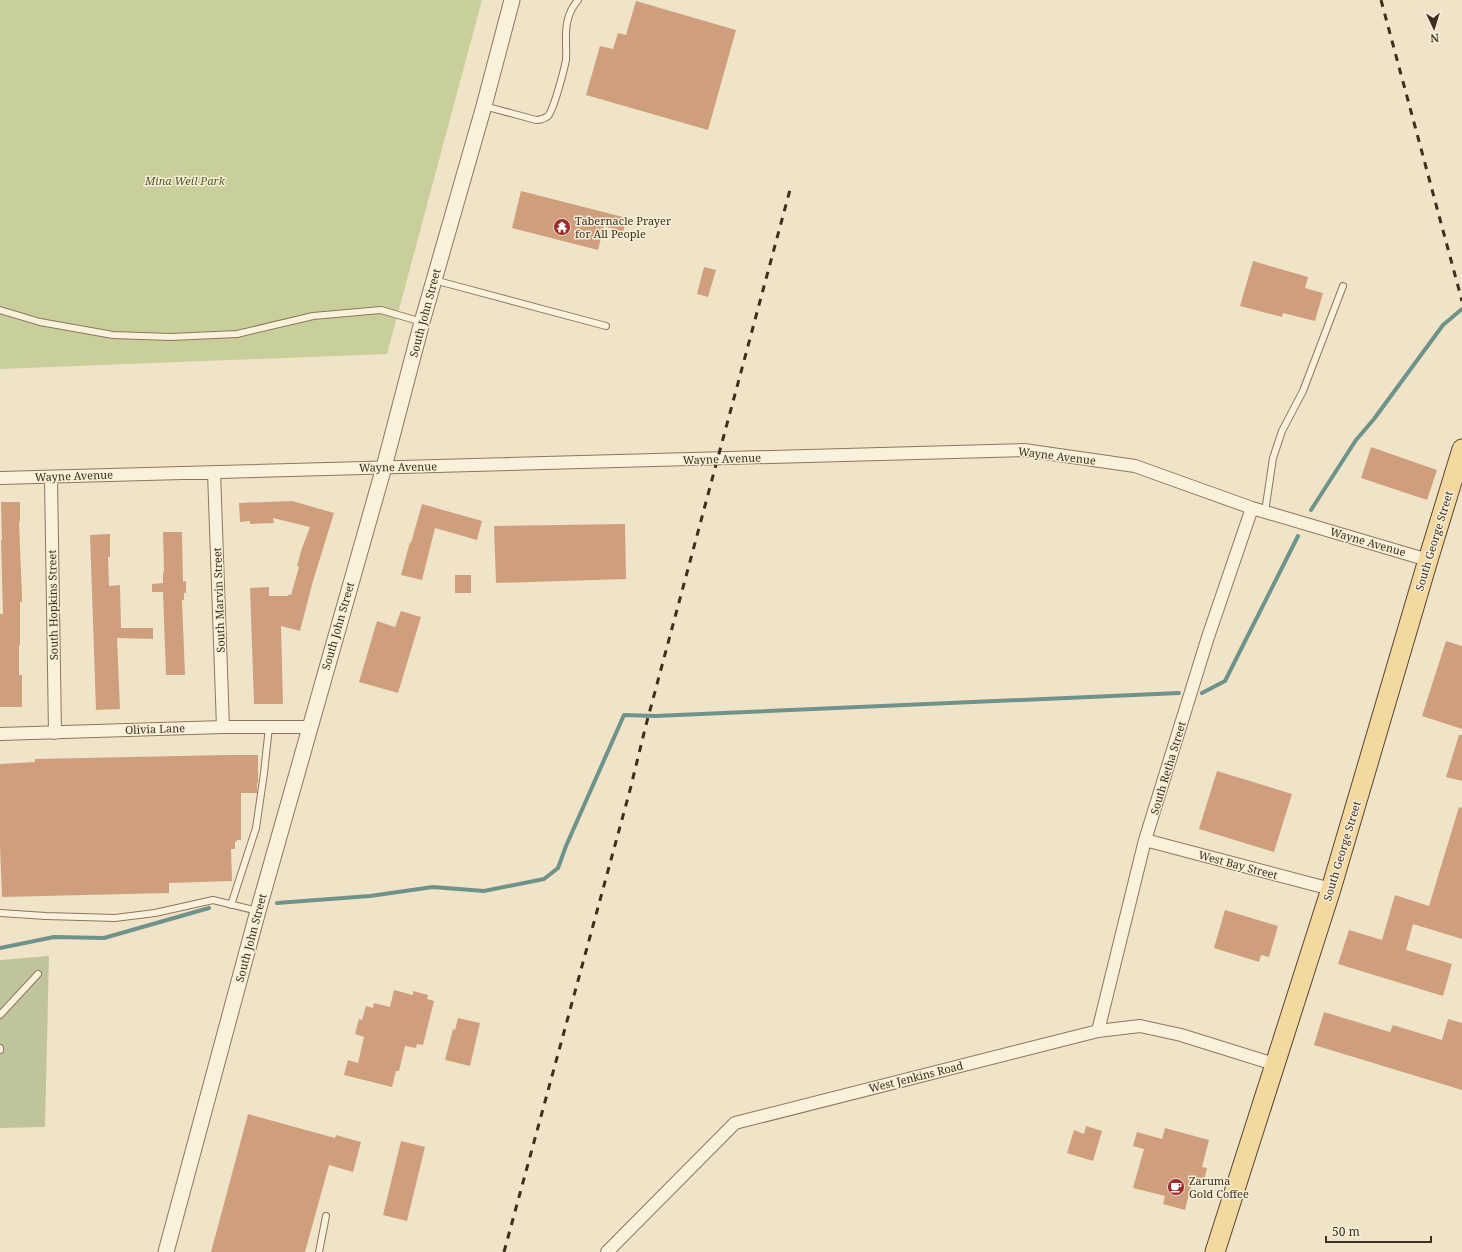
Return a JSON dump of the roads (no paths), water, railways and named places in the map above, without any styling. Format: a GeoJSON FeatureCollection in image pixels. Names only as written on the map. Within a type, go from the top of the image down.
{"type":"FeatureCollection","features":[{"type":"Feature","properties":{"kind":"main road","name":"South George Street"},"geometry":{"type":"LineString","coordinates":[[1215,1252],[1331,889],[1462,449]]}},
{"type":"Feature","properties":{"kind":"street","name":"South John Street"},"geometry":{"type":"LineString","coordinates":[[166,1252],[258,911],[384,467],[422,322],[484,106],[512,0]]}},
{"type":"Feature","properties":{"kind":"street","name":"Wayne Avenue"},"geometry":{"type":"LineString","coordinates":[[0,478],[1024,450],[1136,466],[1252,508],[1428,560]]}},
{"type":"Feature","properties":{"kind":"street","name":"South Marvin Street"},"geometry":{"type":"LineString","coordinates":[[214,472],[223,727]]}},
{"type":"Feature","properties":{"kind":"street","name":"South Hopkins Street"},"geometry":{"type":"LineString","coordinates":[[51,477],[55,733]]}},
{"type":"Feature","properties":{"kind":"street","name":"South Retha Street"},"geometry":{"type":"LineString","coordinates":[[1098,1031],[1145,840],[1208,637],[1252,508]]}},
{"type":"Feature","properties":{"kind":"street","name":"Olivia Lane"},"geometry":{"type":"LineString","coordinates":[[0,734],[223,727],[310,727]]}},
{"type":"Feature","properties":{"kind":"street","name":"West Bay Street"},"geometry":{"type":"LineString","coordinates":[[1145,840],[1331,889]]}},
{"type":"Feature","properties":{"kind":"street","name":"West Jenkins Road"},"geometry":{"type":"LineString","coordinates":[[607,1252],[735,1122],[1098,1031],[1140,1026],[1181,1036],[1274,1064]]}},
{"type":"Feature","properties":{"kind":"lane"},"geometry":{"type":"LineString","coordinates":[[484,106],[536,120],[542,120],[548,116],[552,109],[566,61],[567,20],[571,9],[578,0]]}},
{"type":"Feature","properties":{"kind":"lane"},"geometry":{"type":"LineString","coordinates":[[434,280],[606,326]]}},
{"type":"Feature","properties":{"kind":"lane"},"geometry":{"type":"LineString","coordinates":[[1265,512],[1273,458],[1282,431],[1303,391],[1342,286]]}},
{"type":"Feature","properties":{"kind":"lane"},"geometry":{"type":"LineString","coordinates":[[0,310],[40,322],[113,335],[171,337],[237,334],[313,316],[381,310],[422,322]]}},
{"type":"Feature","properties":{"kind":"lane"},"geometry":{"type":"LineString","coordinates":[[230,905],[256,828],[269,727]]}},
{"type":"Feature","properties":{"kind":"lane"},"geometry":{"type":"LineString","coordinates":[[0,913],[115,918],[155,913],[212,900],[258,911]]}},
{"type":"Feature","properties":{"kind":"lane"},"geometry":{"type":"LineString","coordinates":[[0,1015],[38,974]]}},
{"type":"Feature","properties":{"kind":"lane"},"geometry":{"type":"LineString","coordinates":[[319,1252],[326,1216]]}},
{"type":"Feature","properties":{"kind":"waterway"},"geometry":{"type":"LineString","coordinates":[[1311,510],[1356,440],[1374,419],[1443,325],[1462,309]]}},
{"type":"Feature","properties":{"kind":"waterway"},"geometry":{"type":"LineString","coordinates":[[1202,693],[1225,681],[1298,536]]}},
{"type":"Feature","properties":{"kind":"waterway"},"geometry":{"type":"LineString","coordinates":[[277,903],[370,896],[433,887],[484,891],[544,879],[558,868],[566,846],[624,715],[655,716],[1179,693]]}},
{"type":"Feature","properties":{"kind":"waterway"},"geometry":{"type":"LineString","coordinates":[[0,948],[54,937],[104,938],[209,908]]}},
{"type":"Feature","properties":{"kind":"railway"},"geometry":{"type":"LineString","coordinates":[[1381,0],[1462,301]]}},
{"type":"Feature","properties":{"kind":"railway"},"geometry":{"type":"LineString","coordinates":[[504,1252],[630,790],[646,725],[791,186]]}},
{"type":"Feature","properties":{"kind":"place","name":"Tabernacle Prayer for All People"},"geometry":{"type":"Point","coordinates":[562,227]}},
{"type":"Feature","properties":{"kind":"place","name":"Zaruma Gold Coffee"},"geometry":{"type":"Point","coordinates":[1176,1187]}},
{"type":"Feature","properties":{"kind":"park label","name":"Mina Weil Park"},"geometry":{"type":"Point","coordinates":[185,181]}}]}
